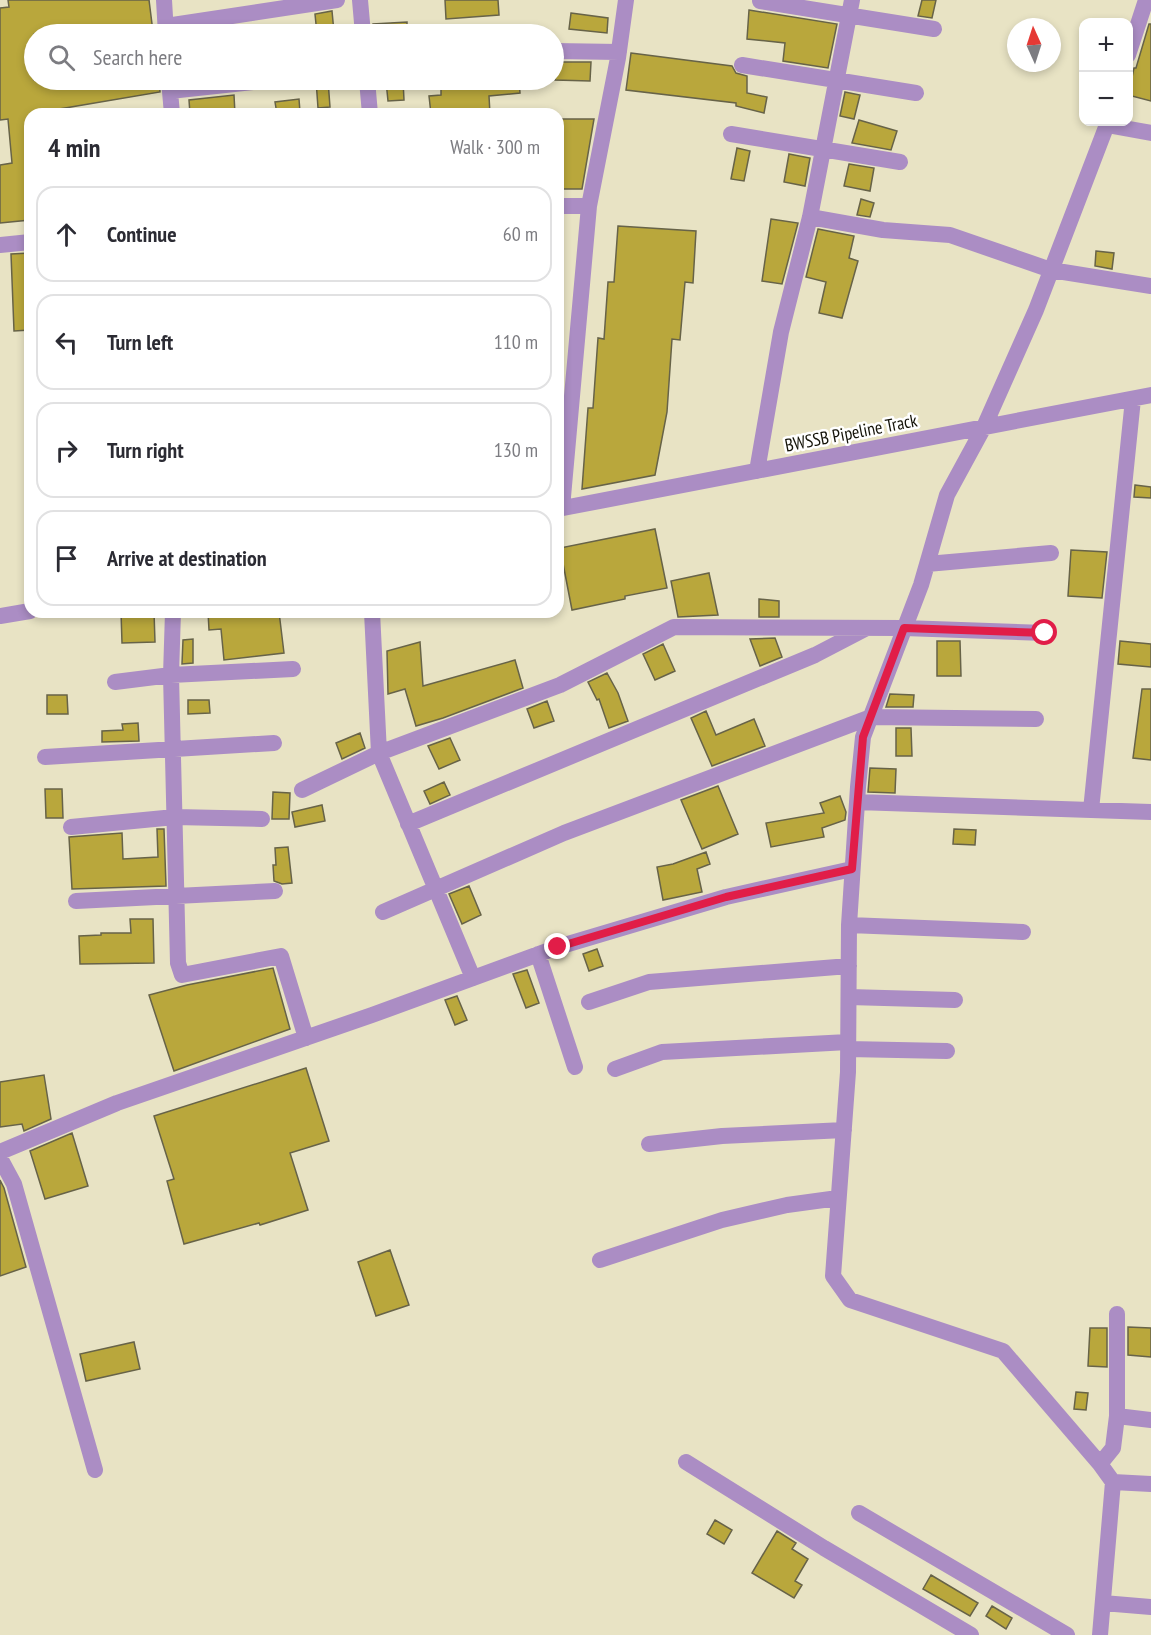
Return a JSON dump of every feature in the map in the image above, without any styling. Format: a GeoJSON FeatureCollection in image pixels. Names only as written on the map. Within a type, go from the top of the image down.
{"type":"FeatureCollection","features":[{"type":"Feature","properties":{"kind":"street"},"geometry":{"type":"LineString","coordinates":[[164,0],[166,24]]}},
{"type":"Feature","properties":{"kind":"street"},"geometry":{"type":"LineString","coordinates":[[200,24],[337,0]]}},
{"type":"Feature","properties":{"kind":"street"},"geometry":{"type":"LineString","coordinates":[[360,0],[362,24]]}},
{"type":"Feature","properties":{"kind":"street"},"geometry":{"type":"LineString","coordinates":[[564,467],[589,206],[626,0]]}},
{"type":"Feature","properties":{"kind":"street"},"geometry":{"type":"LineString","coordinates":[[1133,40],[1146,0]]}},
{"type":"Feature","properties":{"kind":"street"},"geometry":{"type":"LineString","coordinates":[[760,1],[850,7],[934,29]]}},
{"type":"Feature","properties":{"kind":"street"},"geometry":{"type":"LineString","coordinates":[[756,471],[781,332],[810,217],[850,7]]}},
{"type":"Feature","properties":{"kind":"street"},"geometry":{"type":"LineString","coordinates":[[564,51],[618,52]]}},
{"type":"Feature","properties":{"kind":"street"},"geometry":{"type":"LineString","coordinates":[[742,66],[916,93]]}},
{"type":"Feature","properties":{"kind":"street"},"geometry":{"type":"LineString","coordinates":[[170,90],[171,108]]}},
{"type":"Feature","properties":{"kind":"street"},"geometry":{"type":"LineString","coordinates":[[368,90],[369,108]]}},
{"type":"Feature","properties":{"kind":"street"},"geometry":{"type":"LineString","coordinates":[[1100,1635],[1113,1482],[1100,1464],[1003,1351],[850,1300],[832,1276],[844,1130],[848,1046],[849,925],[863,737],[927,564],[947,495],[984,428],[1051,270],[1106,126]]}},
{"type":"Feature","properties":{"kind":"street"},"geometry":{"type":"LineString","coordinates":[[1120,126],[1151,133]]}},
{"type":"Feature","properties":{"kind":"street"},"geometry":{"type":"LineString","coordinates":[[730,134],[900,162]]}},
{"type":"Feature","properties":{"kind":"street"},"geometry":{"type":"LineString","coordinates":[[564,206],[589,206]]}},
{"type":"Feature","properties":{"kind":"street"},"geometry":{"type":"LineString","coordinates":[[810,217],[883,230],[950,235],[1051,270],[1151,286]]}},
{"type":"Feature","properties":{"kind":"street"},"geometry":{"type":"LineString","coordinates":[[0,245],[24,243]]}},
{"type":"Feature","properties":{"kind":"street","name":"BWSSB Pipeline Track"},"geometry":{"type":"LineString","coordinates":[[564,508],[1151,395]]}},
{"type":"Feature","properties":{"kind":"street"},"geometry":{"type":"LineString","coordinates":[[1091,810],[1133,399]]}},
{"type":"Feature","properties":{"kind":"street"},"geometry":{"type":"LineString","coordinates":[[927,564],[1051,553]]}},
{"type":"Feature","properties":{"kind":"street"},"geometry":{"type":"LineString","coordinates":[[0,616],[24,612]]}},
{"type":"Feature","properties":{"kind":"street"},"geometry":{"type":"LineString","coordinates":[[173,618],[171,675],[178,963],[182,975],[281,956],[306,1038]]}},
{"type":"Feature","properties":{"kind":"street"},"geometry":{"type":"LineString","coordinates":[[372,618],[379,753],[472,978]]}},
{"type":"Feature","properties":{"kind":"street"},"geometry":{"type":"LineString","coordinates":[[302,790],[379,753],[560,685],[674,627],[904,628],[1045,633]]}},
{"type":"Feature","properties":{"kind":"street"},"geometry":{"type":"LineString","coordinates":[[408,824],[804,660],[867,628]]}},
{"type":"Feature","properties":{"kind":"street"},"geometry":{"type":"LineString","coordinates":[[115,682],[171,675],[293,669]]}},
{"type":"Feature","properties":{"kind":"street"},"geometry":{"type":"LineString","coordinates":[[383,912],[564,833],[871,717],[1036,719]]}},
{"type":"Feature","properties":{"kind":"street"},"geometry":{"type":"LineString","coordinates":[[45,757],[274,742]]}},
{"type":"Feature","properties":{"kind":"street"},"geometry":{"type":"LineString","coordinates":[[857,802],[1151,812]]}},
{"type":"Feature","properties":{"kind":"street"},"geometry":{"type":"LineString","coordinates":[[71,827],[175,817],[262,819]]}},
{"type":"Feature","properties":{"kind":"street"},"geometry":{"type":"LineString","coordinates":[[0,1152],[117,1103],[538,954],[726,897],[852,869]]}},
{"type":"Feature","properties":{"kind":"street"},"geometry":{"type":"LineString","coordinates":[[76,901],[275,891]]}},
{"type":"Feature","properties":{"kind":"street"},"geometry":{"type":"LineString","coordinates":[[849,925],[1023,932]]}},
{"type":"Feature","properties":{"kind":"street"},"geometry":{"type":"LineString","coordinates":[[538,954],[575,1067]]}},
{"type":"Feature","properties":{"kind":"street"},"geometry":{"type":"LineString","coordinates":[[589,1002],[649,982],[849,966]]}},
{"type":"Feature","properties":{"kind":"street"},"geometry":{"type":"LineString","coordinates":[[849,997],[955,1000]]}},
{"type":"Feature","properties":{"kind":"street"},"geometry":{"type":"LineString","coordinates":[[615,1070],[662,1052],[848,1046],[947,1051]]}},
{"type":"Feature","properties":{"kind":"street"},"geometry":{"type":"LineString","coordinates":[[649,1144],[722,1136],[844,1130]]}},
{"type":"Feature","properties":{"kind":"street"},"geometry":{"type":"LineString","coordinates":[[0,1158],[14,1184],[95,1470]]}},
{"type":"Feature","properties":{"kind":"street"},"geometry":{"type":"LineString","coordinates":[[600,1260],[722,1220],[787,1205],[838,1198]]}},
{"type":"Feature","properties":{"kind":"street"},"geometry":{"type":"LineString","coordinates":[[1100,1464],[1113,1448],[1117,1416],[1117,1314]]}},
{"type":"Feature","properties":{"kind":"street"},"geometry":{"type":"LineString","coordinates":[[1117,1416],[1151,1420]]}},
{"type":"Feature","properties":{"kind":"street"},"geometry":{"type":"LineString","coordinates":[[686,1462],[824,1548],[971,1635]]}},
{"type":"Feature","properties":{"kind":"street"},"geometry":{"type":"LineString","coordinates":[[1113,1482],[1151,1484]]}},
{"type":"Feature","properties":{"kind":"street"},"geometry":{"type":"LineString","coordinates":[[860,1513],[1067,1635]]}},
{"type":"Feature","properties":{"kind":"street"},"geometry":{"type":"LineString","coordinates":[[1102,1603],[1151,1607]]}},
{"type":"Feature","properties":{"kind":"building"},"geometry":{"type":"Polygon","coordinates":[[[8,0],[149,0],[152,24],[24,24],[24,90],[160,90],[160,92],[65,108],[24,108],[24,221],[0,223],[0,165],[12,163],[8,119],[0,120],[0,8],[9,7],[8,0]]]}},
{"type":"Feature","properties":{"kind":"building"},"geometry":{"type":"Polygon","coordinates":[[[445,0],[498,0],[499,15],[446,19],[445,0]]]}},
{"type":"Feature","properties":{"kind":"building"},"geometry":{"type":"Polygon","coordinates":[[[922,0],[936,0],[932,18],[918,16],[922,0]]]}},
{"type":"Feature","properties":{"kind":"building"},"geometry":{"type":"Polygon","coordinates":[[[749,10],[837,24],[828,68],[783,61],[785,43],[747,39],[749,10]]]}},
{"type":"Feature","properties":{"kind":"building"},"geometry":{"type":"Polygon","coordinates":[[[332,11],[333,24],[316,24],[315,14],[332,11]]]}},
{"type":"Feature","properties":{"kind":"building"},"geometry":{"type":"Polygon","coordinates":[[[571,13],[608,18],[607,33],[569,29],[571,13]]]}},
{"type":"Feature","properties":{"kind":"building"},"geometry":{"type":"Polygon","coordinates":[[[407,22],[407,24],[373,24],[407,22]]]}},
{"type":"Feature","properties":{"kind":"building"},"geometry":{"type":"Polygon","coordinates":[[[1149,24],[1151,24],[1151,101],[1133,96],[1133,72],[1149,24]]]}},
{"type":"Feature","properties":{"kind":"building"},"geometry":{"type":"Polygon","coordinates":[[[631,53],[732,66],[736,73],[747,76],[747,93],[767,97],[764,113],[736,106],[736,103],[626,90],[631,53]]]}},
{"type":"Feature","properties":{"kind":"building"},"geometry":{"type":"Polygon","coordinates":[[[564,62],[591,62],[590,81],[564,80],[564,62]]]}},
{"type":"Feature","properties":{"kind":"building"},"geometry":{"type":"Polygon","coordinates":[[[317,90],[329,90],[330,107],[318,108],[317,90]]]}},
{"type":"Feature","properties":{"kind":"building"},"geometry":{"type":"Polygon","coordinates":[[[387,90],[404,90],[404,100],[388,101],[387,90]]]}},
{"type":"Feature","properties":{"kind":"building"},"geometry":{"type":"Polygon","coordinates":[[[441,90],[520,90],[520,93],[489,96],[490,108],[430,108],[429,96],[441,95],[441,90]]]}},
{"type":"Feature","properties":{"kind":"building"},"geometry":{"type":"Polygon","coordinates":[[[845,92],[860,95],[854,119],[840,116],[845,92]]]}},
{"type":"Feature","properties":{"kind":"building"},"geometry":{"type":"Polygon","coordinates":[[[234,95],[235,108],[190,108],[189,100],[234,95]]]}},
{"type":"Feature","properties":{"kind":"building"},"geometry":{"type":"Polygon","coordinates":[[[299,99],[300,108],[276,108],[275,102],[299,99]]]}},
{"type":"Feature","properties":{"kind":"building"},"geometry":{"type":"Polygon","coordinates":[[[564,119],[594,119],[582,189],[564,189],[564,119]]]}},
{"type":"Feature","properties":{"kind":"building"},"geometry":{"type":"Polygon","coordinates":[[[859,120],[897,131],[891,150],[852,143],[859,120]]]}},
{"type":"Feature","properties":{"kind":"building"},"geometry":{"type":"Polygon","coordinates":[[[737,148],[750,151],[744,181],[731,179],[737,148]]]}},
{"type":"Feature","properties":{"kind":"building"},"geometry":{"type":"Polygon","coordinates":[[[789,154],[810,158],[805,186],[784,182],[789,154]]]}},
{"type":"Feature","properties":{"kind":"building"},"geometry":{"type":"Polygon","coordinates":[[[849,164],[874,168],[870,191],[844,186],[849,164]]]}},
{"type":"Feature","properties":{"kind":"building"},"geometry":{"type":"Polygon","coordinates":[[[861,199],[874,203],[870,217],[857,215],[861,199]]]}},
{"type":"Feature","properties":{"kind":"building"},"geometry":{"type":"Polygon","coordinates":[[[771,219],[798,223],[782,284],[762,281],[771,219]]]}},
{"type":"Feature","properties":{"kind":"building"},"geometry":{"type":"Polygon","coordinates":[[[618,226],[696,231],[693,283],[685,282],[680,340],[672,339],[667,412],[655,475],[582,489],[588,408],[593,408],[598,338],[604,339],[608,282],[614,282],[618,226]]]}},
{"type":"Feature","properties":{"kind":"building"},"geometry":{"type":"Polygon","coordinates":[[[818,229],[854,236],[849,258],[858,261],[842,318],[819,313],[826,282],[806,277],[818,229]]]}},
{"type":"Feature","properties":{"kind":"building"},"geometry":{"type":"Polygon","coordinates":[[[1096,251],[1114,253],[1112,269],[1095,266],[1096,251]]]}},
{"type":"Feature","properties":{"kind":"building"},"geometry":{"type":"Polygon","coordinates":[[[24,253],[24,330],[14,331],[11,254],[24,253]]]}},
{"type":"Feature","properties":{"kind":"building"},"geometry":{"type":"Polygon","coordinates":[[[1135,485],[1151,487],[1151,498],[1134,497],[1135,485]]]}},
{"type":"Feature","properties":{"kind":"building"},"geometry":{"type":"Polygon","coordinates":[[[655,529],[667,588],[572,610],[564,569],[564,547],[655,529]]]}},
{"type":"Feature","properties":{"kind":"building"},"geometry":{"type":"Polygon","coordinates":[[[1071,550],[1107,552],[1102,598],[1068,596],[1071,550]]]}},
{"type":"Feature","properties":{"kind":"building"},"geometry":{"type":"Polygon","coordinates":[[[709,573],[718,615],[678,617],[671,581],[709,573]]]}},
{"type":"Feature","properties":{"kind":"building"},"geometry":{"type":"Polygon","coordinates":[[[759,599],[779,601],[779,617],[759,617],[759,599]]]}},
{"type":"Feature","properties":{"kind":"building"},"geometry":{"type":"Polygon","coordinates":[[[121,618],[154,618],[155,642],[122,643],[121,618]]]}},
{"type":"Feature","properties":{"kind":"building"},"geometry":{"type":"Polygon","coordinates":[[[208,618],[280,618],[284,653],[224,660],[221,629],[209,630],[208,618]]]}},
{"type":"Feature","properties":{"kind":"building"},"geometry":{"type":"Polygon","coordinates":[[[775,638],[782,657],[760,666],[750,639],[775,638]]]}},
{"type":"Feature","properties":{"kind":"building"},"geometry":{"type":"Polygon","coordinates":[[[193,639],[193,663],[182,664],[183,640],[193,639]]]}},
{"type":"Feature","properties":{"kind":"building"},"geometry":{"type":"Polygon","coordinates":[[[937,641],[960,641],[961,676],[937,676],[937,641]]]}},
{"type":"Feature","properties":{"kind":"building"},"geometry":{"type":"Polygon","coordinates":[[[1120,641],[1151,644],[1151,667],[1118,664],[1120,641]]]}},
{"type":"Feature","properties":{"kind":"building"},"geometry":{"type":"Polygon","coordinates":[[[420,642],[423,686],[515,660],[523,688],[416,726],[405,689],[388,694],[387,651],[420,642]]]}},
{"type":"Feature","properties":{"kind":"building"},"geometry":{"type":"Polygon","coordinates":[[[663,644],[675,671],[655,680],[643,654],[663,644]]]}},
{"type":"Feature","properties":{"kind":"building"},"geometry":{"type":"Polygon","coordinates":[[[607,673],[618,693],[628,721],[609,728],[599,699],[597,700],[588,682],[607,673]]]}},
{"type":"Feature","properties":{"kind":"building"},"geometry":{"type":"Polygon","coordinates":[[[1142,689],[1151,689],[1151,760],[1133,758],[1142,689]]]}},
{"type":"Feature","properties":{"kind":"building"},"geometry":{"type":"Polygon","coordinates":[[[890,694],[914,695],[913,707],[886,707],[890,694]]]}},
{"type":"Feature","properties":{"kind":"building"},"geometry":{"type":"Polygon","coordinates":[[[47,695],[67,695],[68,714],[47,714],[47,695]]]}},
{"type":"Feature","properties":{"kind":"building"},"geometry":{"type":"Polygon","coordinates":[[[188,700],[209,700],[210,713],[188,714],[188,700]]]}},
{"type":"Feature","properties":{"kind":"building"},"geometry":{"type":"Polygon","coordinates":[[[547,701],[554,721],[534,728],[527,709],[547,701]]]}},
{"type":"Feature","properties":{"kind":"building"},"geometry":{"type":"Polygon","coordinates":[[[706,711],[716,735],[754,719],[765,746],[712,766],[691,718],[706,711]]]}},
{"type":"Feature","properties":{"kind":"building"},"geometry":{"type":"Polygon","coordinates":[[[138,723],[139,741],[102,742],[102,731],[123,730],[122,724],[138,723]]]}},
{"type":"Feature","properties":{"kind":"building"},"geometry":{"type":"Polygon","coordinates":[[[896,728],[911,728],[912,756],[896,756],[896,728]]]}},
{"type":"Feature","properties":{"kind":"building"},"geometry":{"type":"Polygon","coordinates":[[[360,733],[365,748],[342,759],[336,743],[360,733]]]}},
{"type":"Feature","properties":{"kind":"building"},"geometry":{"type":"Polygon","coordinates":[[[450,738],[460,760],[439,769],[428,746],[450,738]]]}},
{"type":"Feature","properties":{"kind":"building"},"geometry":{"type":"Polygon","coordinates":[[[870,768],[896,769],[895,793],[868,792],[870,768]]]}},
{"type":"Feature","properties":{"kind":"building"},"geometry":{"type":"Polygon","coordinates":[[[444,782],[450,795],[430,804],[424,791],[444,782]]]}},
{"type":"Feature","properties":{"kind":"building"},"geometry":{"type":"Polygon","coordinates":[[[718,786],[738,834],[702,849],[681,800],[718,786]]]}},
{"type":"Feature","properties":{"kind":"building"},"geometry":{"type":"Polygon","coordinates":[[[45,789],[62,789],[63,818],[46,818],[45,789]]]}},
{"type":"Feature","properties":{"kind":"building"},"geometry":{"type":"Polygon","coordinates":[[[273,792],[290,793],[289,819],[272,819],[273,792]]]}},
{"type":"Feature","properties":{"kind":"building"},"geometry":{"type":"Polygon","coordinates":[[[840,796],[846,812],[845,820],[822,828],[824,837],[771,847],[766,823],[824,813],[820,803],[840,796]]]}},
{"type":"Feature","properties":{"kind":"building"},"geometry":{"type":"Polygon","coordinates":[[[322,805],[325,821],[295,827],[292,812],[322,805]]]}},
{"type":"Feature","properties":{"kind":"building"},"geometry":{"type":"Polygon","coordinates":[[[157,829],[164,829],[166,886],[72,889],[69,837],[122,833],[123,859],[158,857],[157,829]]]}},
{"type":"Feature","properties":{"kind":"building"},"geometry":{"type":"Polygon","coordinates":[[[954,829],[976,830],[975,845],[953,844],[954,829]]]}},
{"type":"Feature","properties":{"kind":"building"},"geometry":{"type":"Polygon","coordinates":[[[288,847],[292,883],[282,884],[274,881],[275,848],[288,847]]]}},
{"type":"Feature","properties":{"kind":"building"},"geometry":{"type":"Polygon","coordinates":[[[706,852],[710,864],[697,869],[702,892],[663,900],[657,867],[673,864],[706,852]]]}},
{"type":"Feature","properties":{"kind":"building"},"geometry":{"type":"Polygon","coordinates":[[[469,886],[481,915],[462,924],[449,894],[469,886]]]}},
{"type":"Feature","properties":{"kind":"building"},"geometry":{"type":"Polygon","coordinates":[[[130,919],[153,919],[154,963],[80,964],[79,936],[131,933],[130,919]]]}},
{"type":"Feature","properties":{"kind":"building"},"geometry":{"type":"Polygon","coordinates":[[[597,949],[603,966],[589,971],[583,954],[597,949]]]}},
{"type":"Feature","properties":{"kind":"building"},"geometry":{"type":"Polygon","coordinates":[[[273,968],[290,1029],[174,1071],[149,995],[273,968]]]}},
{"type":"Feature","properties":{"kind":"building"},"geometry":{"type":"Polygon","coordinates":[[[527,970],[539,1003],[526,1008],[513,974],[527,970]]]}},
{"type":"Feature","properties":{"kind":"building"},"geometry":{"type":"Polygon","coordinates":[[[457,996],[467,1020],[455,1025],[445,1000],[457,996]]]}},
{"type":"Feature","properties":{"kind":"building"},"geometry":{"type":"Polygon","coordinates":[[[306,1068],[329,1141],[290,1153],[308,1210],[184,1244],[167,1181],[174,1179],[154,1116],[306,1068]]]}},
{"type":"Feature","properties":{"kind":"building"},"geometry":{"type":"Polygon","coordinates":[[[44,1075],[51,1119],[24,1131],[22,1124],[0,1127],[0,1082],[44,1075]]]}},
{"type":"Feature","properties":{"kind":"building"},"geometry":{"type":"Polygon","coordinates":[[[72,1133],[88,1186],[45,1199],[30,1151],[72,1133]]]}},
{"type":"Feature","properties":{"kind":"building"},"geometry":{"type":"Polygon","coordinates":[[[0,1180],[26,1267],[0,1276],[0,1180]]]}},
{"type":"Feature","properties":{"kind":"building"},"geometry":{"type":"Polygon","coordinates":[[[390,1250],[409,1305],[376,1316],[358,1262],[390,1250]]]}},
{"type":"Feature","properties":{"kind":"building"},"geometry":{"type":"Polygon","coordinates":[[[1128,1327],[1151,1328],[1151,1357],[1128,1355],[1128,1327]]]}},
{"type":"Feature","properties":{"kind":"building"},"geometry":{"type":"Polygon","coordinates":[[[1090,1328],[1107,1328],[1107,1367],[1088,1366],[1090,1328]]]}},
{"type":"Feature","properties":{"kind":"building"},"geometry":{"type":"Polygon","coordinates":[[[134,1342],[140,1369],[86,1381],[80,1354],[134,1342]]]}},
{"type":"Feature","properties":{"kind":"building"},"geometry":{"type":"Polygon","coordinates":[[[1076,1392],[1088,1393],[1086,1410],[1074,1409],[1076,1392]]]}},
{"type":"Feature","properties":{"kind":"building"},"geometry":{"type":"Polygon","coordinates":[[[715,1520],[732,1530],[724,1544],[707,1534],[715,1520]]]}},
{"type":"Feature","properties":{"kind":"building"},"geometry":{"type":"Polygon","coordinates":[[[777,1531],[796,1543],[792,1549],[808,1559],[795,1581],[802,1585],[794,1598],[752,1573],[777,1531]]]}},
{"type":"Feature","properties":{"kind":"building"},"geometry":{"type":"Polygon","coordinates":[[[931,1575],[978,1603],[970,1616],[923,1589],[931,1575]]]}},
{"type":"Feature","properties":{"kind":"building"},"geometry":{"type":"Polygon","coordinates":[[[992,1606],[1012,1618],[1006,1629],[986,1616],[992,1606]]]}},
{"type":"Feature","properties":{"kind":"route"},"geometry":{"type":"LineString","coordinates":[[558,947],[726,897],[852,869],[863,737],[904,628],[1045,633]]}}]}
